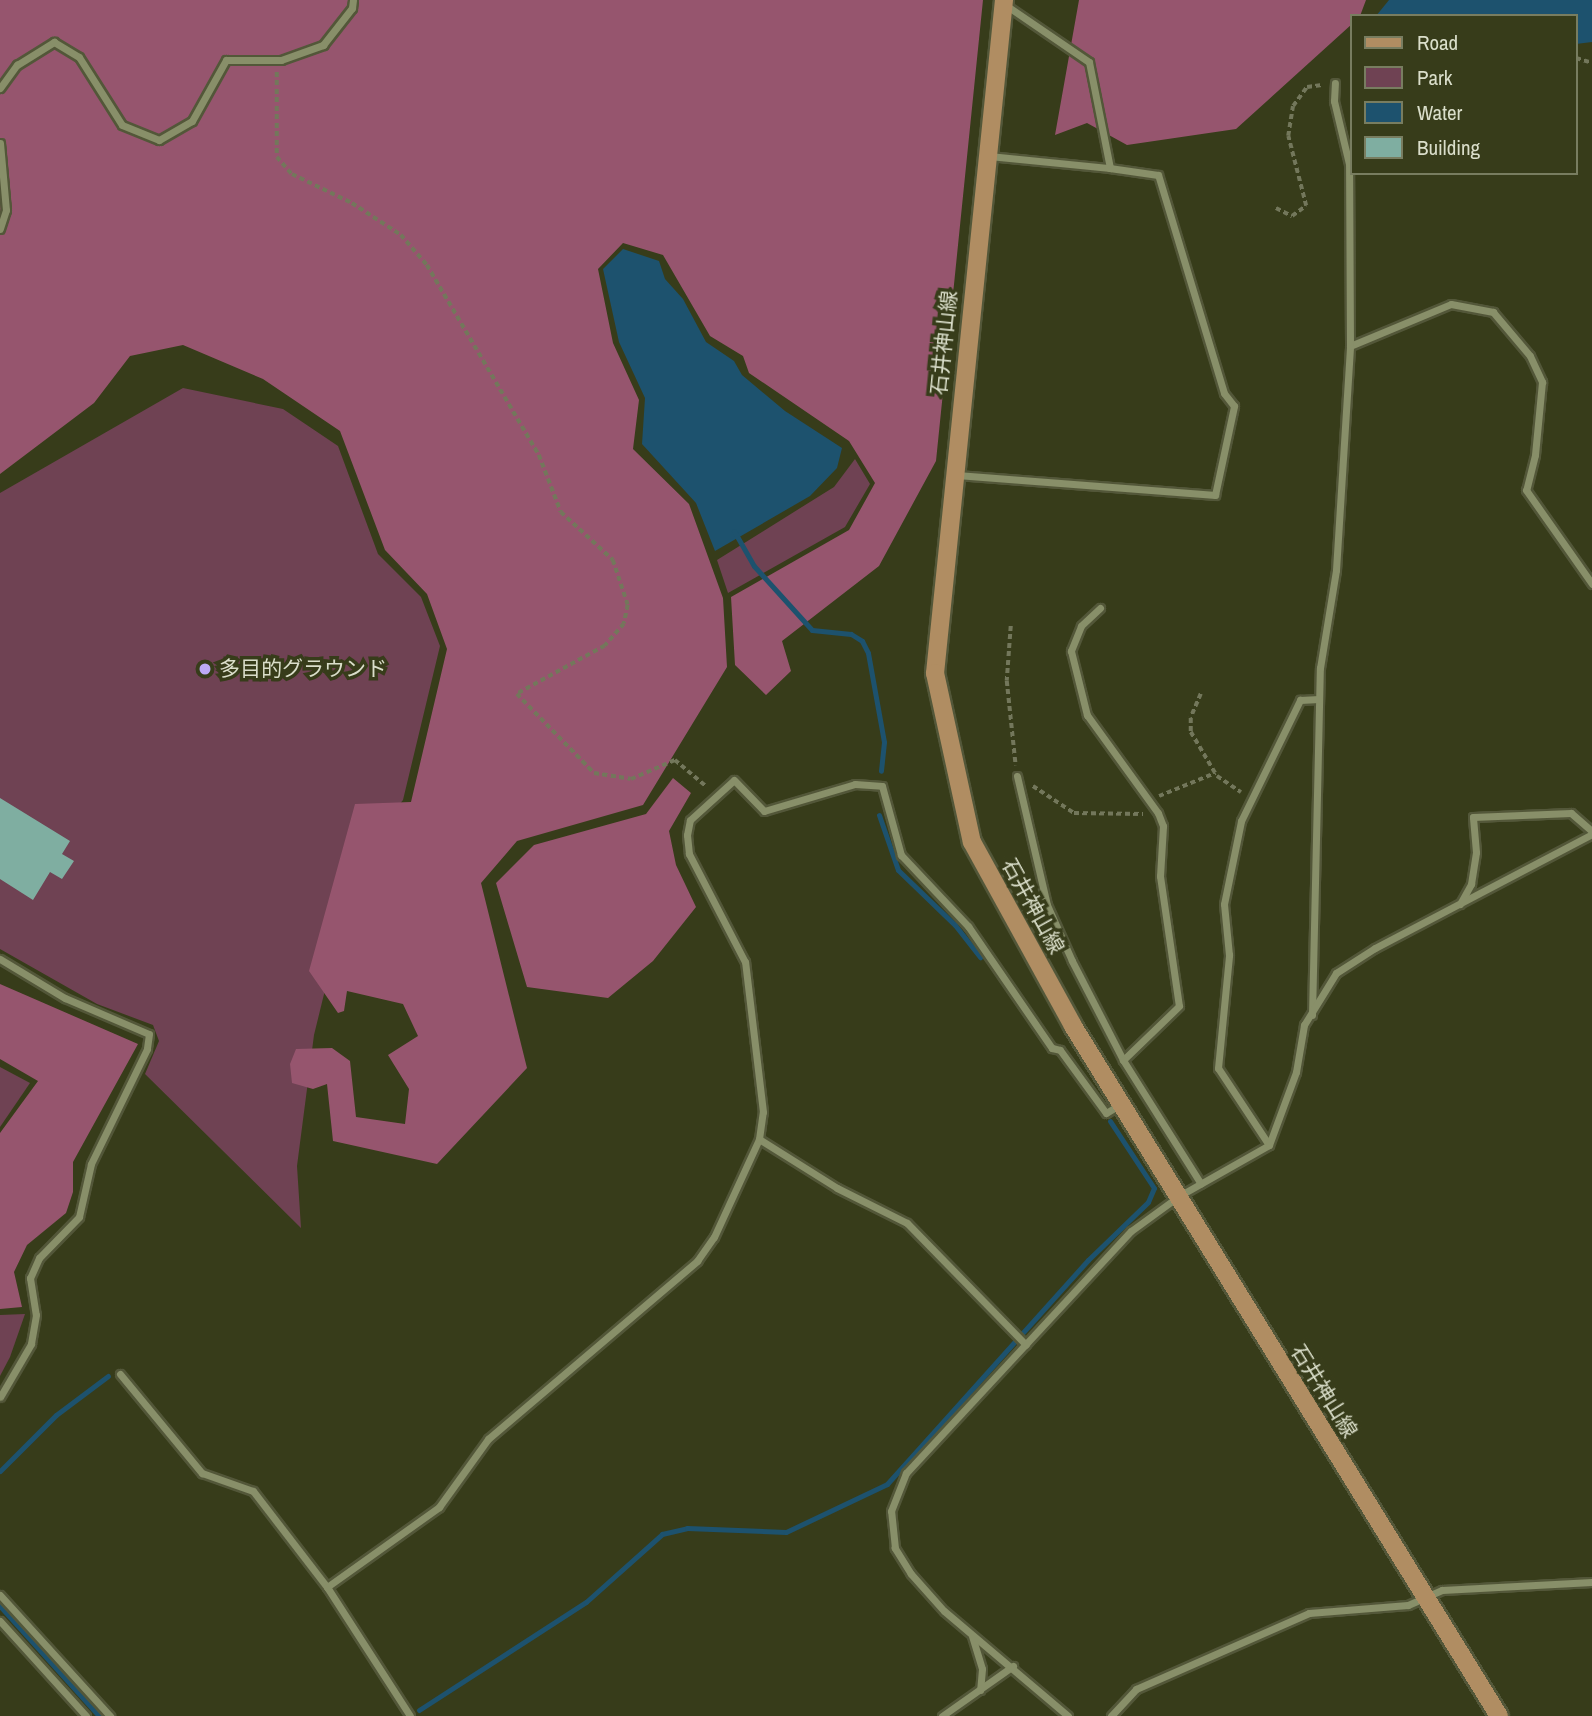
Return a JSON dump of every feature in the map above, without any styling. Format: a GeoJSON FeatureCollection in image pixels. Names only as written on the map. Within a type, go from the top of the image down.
{"type":"FeatureCollection","features":[{"type":"Feature","properties":{"kind":"main road","name":"石井神山線"},"geometry":{"type":"LineString","coordinates":[[1004,2],[953,475],[935,673],[972,842],[1121,1104],[1499,1716]]}},
{"type":"Feature","properties":{"kind":"street"},"geometry":{"type":"LineString","coordinates":[[0,88],[17,65],[54,42],[79,57],[122,125],[159,140],[192,121],[226,60],[281,60],[323,45],[352,8],[353,0]]}},
{"type":"Feature","properties":{"kind":"street"},"geometry":{"type":"LineString","coordinates":[[1004,2],[1089,62],[1110,167]]}},
{"type":"Feature","properties":{"kind":"street"},"geometry":{"type":"LineString","coordinates":[[1311,1019],[1319,699],[1336,570],[1350,346],[1349,164],[1334,101],[1335,83]]}},
{"type":"Feature","properties":{"kind":"street"},"geometry":{"type":"LineString","coordinates":[[0,143],[6,211],[0,229]]}},
{"type":"Feature","properties":{"kind":"street"},"geometry":{"type":"LineString","coordinates":[[953,475],[1215,495],[1234,406],[1224,393],[1158,175],[1110,167],[987,156]]}},
{"type":"Feature","properties":{"kind":"street"},"geometry":{"type":"LineString","coordinates":[[1350,346],[1451,304],[1493,312],[1530,356],[1542,382],[1535,455],[1526,490],[1592,584]]}},
{"type":"Feature","properties":{"kind":"street"},"geometry":{"type":"LineString","coordinates":[[1100,608],[1081,626],[1071,651],[1087,715],[1158,813],[1163,826],[1160,876],[1179,1006],[1122,1059]]}},
{"type":"Feature","properties":{"kind":"street"},"geometry":{"type":"LineString","coordinates":[[1269,1145],[1218,1068],[1229,955],[1224,904],[1241,821],[1300,700],[1319,699]]}},
{"type":"Feature","properties":{"kind":"street"},"geometry":{"type":"LineString","coordinates":[[1017,776],[1047,905],[1122,1059],[1201,1184]]}},
{"type":"Feature","properties":{"kind":"street"},"geometry":{"type":"LineString","coordinates":[[327,1587],[439,1507],[488,1439],[696,1261],[714,1237],[759,1139],[763,1112],[745,962],[689,855],[690,820],[715,794],[734,780],[764,811],[855,783],[882,786],[901,855],[968,926],[1052,1048],[1060,1050],[1106,1113],[1121,1104]]}},
{"type":"Feature","properties":{"kind":"street"},"geometry":{"type":"LineString","coordinates":[[1068,1716],[1013,1666],[970,1632],[911,1574],[895,1548],[891,1511],[906,1473],[1022,1341],[1131,1231],[1179,1196],[1269,1145],[1296,1072],[1304,1025],[1311,1019],[1336,973],[1592,833],[1571,813],[1474,817],[1475,863],[1471,884],[1460,905]]}},
{"type":"Feature","properties":{"kind":"street"},"geometry":{"type":"LineString","coordinates":[[0,959],[65,998],[149,1034],[147,1049],[91,1164],[79,1217],[39,1258],[30,1278],[36,1315],[31,1344],[0,1397]]}},
{"type":"Feature","properties":{"kind":"street"},"geometry":{"type":"LineString","coordinates":[[759,1139],[837,1188],[907,1223],[1022,1341]]}},
{"type":"Feature","properties":{"kind":"street"},"geometry":{"type":"LineString","coordinates":[[120,1374],[202,1473],[253,1491],[327,1587],[410,1716]]}},
{"type":"Feature","properties":{"kind":"street"},"geometry":{"type":"LineString","coordinates":[[1111,1716],[1136,1689],[1294,1617],[1408,1605],[1442,1590],[1592,1582]]}},
{"type":"Feature","properties":{"kind":"street"},"geometry":{"type":"LineString","coordinates":[[0,1595],[110,1716]]}},
{"type":"Feature","properties":{"kind":"street"},"geometry":{"type":"LineString","coordinates":[[0,1621],[86,1716]]}},
{"type":"Feature","properties":{"kind":"street"},"geometry":{"type":"LineString","coordinates":[[970,1632],[982,1670],[980,1690]]}},
{"type":"Feature","properties":{"kind":"street"},"geometry":{"type":"LineString","coordinates":[[943,1716],[1013,1666]]}},
{"type":"Feature","properties":{"kind":"path"},"geometry":{"type":"LineString","coordinates":[[281,60],[274,81],[277,157],[292,174],[352,203],[401,236],[427,265],[539,455],[561,512],[613,560],[628,605],[624,624],[605,646],[517,694],[594,773],[631,779],[674,760],[715,794]]}},
{"type":"Feature","properties":{"kind":"path"},"geometry":{"type":"LineString","coordinates":[[1276,208],[1293,216],[1306,206],[1288,136],[1293,106],[1307,87],[1335,83]]}},
{"type":"Feature","properties":{"kind":"path"},"geometry":{"type":"LineString","coordinates":[[1011,626],[1007,681],[1017,776],[1074,813],[1158,813]]}},
{"type":"Feature","properties":{"kind":"path"},"geometry":{"type":"LineString","coordinates":[[1201,694],[1191,718],[1191,732],[1215,773],[1252,799]]}},
{"type":"Feature","properties":{"kind":"path"},"geometry":{"type":"LineString","coordinates":[[1153,799],[1215,773]]}},
{"type":"Feature","properties":{"kind":"green space"},"geometry":{"type":"Polygon","coordinates":[[[183,388],[283,409],[338,446],[378,554],[421,597],[440,646],[403,800],[372,837],[338,937],[314,1035],[297,1166],[301,1228],[145,1074],[159,1041],[153,1025],[97,1004],[0,949],[0,493],[183,388]]]}},
{"type":"Feature","properties":{"kind":"green space"},"geometry":{"type":"Polygon","coordinates":[[[855,459],[870,484],[845,527],[728,593],[717,560],[834,487],[855,459]]]}},
{"type":"Feature","properties":{"kind":"green space"},"geometry":{"type":"Polygon","coordinates":[[[0,1067],[30,1083],[0,1127],[0,1067]]]}},
{"type":"Feature","properties":{"kind":"green space"},"geometry":{"type":"Polygon","coordinates":[[[25,1314],[10,1357],[0,1376],[0,1315],[25,1314]]]}},
{"type":"Feature","properties":{"kind":"shaded area"},"geometry":{"type":"Polygon","coordinates":[[[0,0],[983,0],[936,461],[879,566],[782,641],[791,671],[766,695],[735,665],[731,597],[849,530],[875,483],[849,441],[749,373],[743,356],[710,336],[663,255],[623,243],[598,269],[613,343],[639,400],[633,449],[689,504],[723,598],[727,667],[643,805],[517,841],[481,883],[527,1068],[437,1164],[333,1141],[327,1084],[313,1089],[292,1083],[290,1064],[296,1049],[332,1048],[350,1061],[356,1117],[405,1124],[409,1089],[388,1055],[418,1036],[403,1004],[347,991],[344,1011],[338,1013],[309,971],[355,804],[411,802],[447,649],[427,594],[385,550],[340,431],[263,379],[183,345],[130,356],[94,403],[0,474],[0,0]]]}},
{"type":"Feature","properties":{"kind":"shaded area"},"geometry":{"type":"Polygon","coordinates":[[[1079,0],[1366,0],[1361,14],[1350,14],[1350,26],[1236,129],[1127,145],[1087,123],[1055,135],[1079,0]]]}},
{"type":"Feature","properties":{"kind":"shaded area"},"geometry":{"type":"Polygon","coordinates":[[[673,778],[691,793],[669,831],[676,865],[696,907],[653,961],[608,998],[527,987],[496,883],[534,845],[646,814],[673,778]]]}},
{"type":"Feature","properties":{"kind":"shaded area"},"geometry":{"type":"Polygon","coordinates":[[[0,984],[138,1044],[73,1162],[73,1192],[66,1213],[27,1245],[14,1272],[22,1307],[0,1309],[0,1133],[38,1081],[0,1059],[0,984]]]}},
{"type":"Feature","properties":{"kind":"water"},"geometry":{"type":"Polygon","coordinates":[[[1389,0],[1592,0],[1592,42],[1578,44],[1578,14],[1378,14],[1389,0]]]}},
{"type":"Feature","properties":{"kind":"water"},"geometry":{"type":"Polygon","coordinates":[[[623,249],[659,261],[665,279],[683,299],[706,342],[734,361],[742,375],[785,411],[842,448],[837,468],[810,496],[715,551],[696,503],[642,444],[645,398],[619,342],[603,269],[623,249]]]}},
{"type":"Feature","properties":{"kind":"building"},"geometry":{"type":"Polygon","coordinates":[[[0,798],[70,841],[62,854],[74,861],[62,879],[50,872],[33,900],[0,879],[0,798]]]}},
{"type":"Feature","properties":{"kind":"waterway"},"geometry":{"type":"LineString","coordinates":[[734,531],[754,566],[812,630],[851,634],[862,641],[868,653],[884,742],[881,771]]}},
{"type":"Feature","properties":{"kind":"waterway"},"geometry":{"type":"LineString","coordinates":[[879,815],[898,870],[955,925],[980,957]]}},
{"type":"Feature","properties":{"kind":"waterway"},"geometry":{"type":"LineString","coordinates":[[419,1710],[586,1602],[662,1534],[687,1528],[786,1532],[887,1484],[1088,1260],[1148,1202],[1154,1188],[1110,1121]]}},
{"type":"Feature","properties":{"kind":"waterway"},"geometry":{"type":"LineString","coordinates":[[0,1471],[56,1415],[108,1376]]}},
{"type":"Feature","properties":{"kind":"waterway"},"geometry":{"type":"LineString","coordinates":[[0,1606],[99,1716]]}},
{"type":"Feature","properties":{"kind":"place","name":"多目的グラウンド"},"geometry":{"type":"Point","coordinates":[205,669]}}]}
